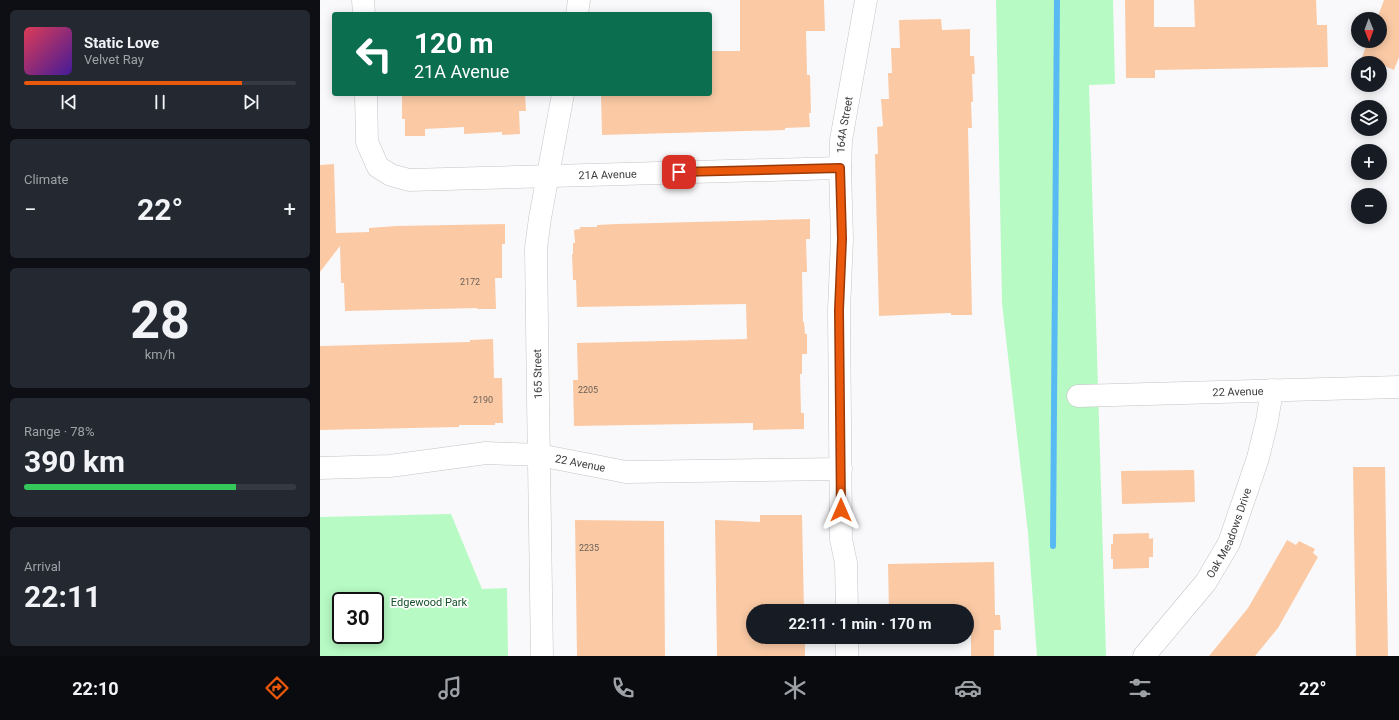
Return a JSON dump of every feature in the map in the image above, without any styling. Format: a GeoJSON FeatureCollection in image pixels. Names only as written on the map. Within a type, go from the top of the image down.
{"type":"FeatureCollection","features":[{"type":"Feature","properties":{"kind":"street"},"geometry":{"type":"LineString","coordinates":[[363,0],[364,12]]}},
{"type":"Feature","properties":{"kind":"street"},"geometry":{"type":"LineString","coordinates":[[577,12],[579,0]]}},
{"type":"Feature","properties":{"kind":"street","name":"164A Street"},"geometry":{"type":"LineString","coordinates":[[847,604],[846,563],[841,539],[839,310],[842,239],[840,168],[841,140],[866,0]]}},
{"type":"Feature","properties":{"kind":"street","name":"21A Avenue"},"geometry":{"type":"LineString","coordinates":[[366,96],[367,142],[378,167],[391,175],[409,180],[840,168]]}},
{"type":"Feature","properties":{"kind":"street","name":"165 Street"},"geometry":{"type":"LineString","coordinates":[[542,656],[536,248],[540,218],[564,96]]}},
{"type":"Feature","properties":{"kind":"street","name":"22 Avenue"},"geometry":{"type":"LineString","coordinates":[[1078,396],[1399,387]]}},
{"type":"Feature","properties":{"kind":"street","name":"Oak Meadows Drive"},"geometry":{"type":"LineString","coordinates":[[1144,656],[1206,582],[1229,543],[1258,458],[1267,421],[1272,390]]}},
{"type":"Feature","properties":{"kind":"street","name":"22 Avenue"},"geometry":{"type":"LineString","coordinates":[[320,468],[390,466],[486,453],[540,455],[626,472],[841,469]]}},
{"type":"Feature","properties":{"kind":"street"},"geometry":{"type":"LineString","coordinates":[[847,644],[847,656]]}},
{"type":"Feature","properties":{"kind":"green space"},"geometry":{"type":"Polygon","coordinates":[[[996,0],[1113,0],[1115,84],[1089,85],[1106,656],[1037,656],[1028,533],[1002,303],[996,0]]]}},
{"type":"Feature","properties":{"kind":"green space","name":"Edgewood Park"},"geometry":{"type":"Polygon","coordinates":[[[451,514],[482,589],[507,588],[508,656],[320,656],[320,517],[451,514]]]}},
{"type":"Feature","properties":{"kind":"building"},"geometry":{"type":"Polygon","coordinates":[[[740,0],[824,0],[825,31],[806,31],[807,75],[810,75],[810,127],[785,128],[785,130],[602,135],[601,96],[712,96],[712,51],[740,51],[740,0]]]}},
{"type":"Feature","properties":{"kind":"building"},"geometry":{"type":"Polygon","coordinates":[[[1125,0],[1154,0],[1154,27],[1195,27],[1194,0],[1316,0],[1317,25],[1327,25],[1328,67],[1155,70],[1155,78],[1126,78],[1125,0]]]}},
{"type":"Feature","properties":{"kind":"building"},"geometry":{"type":"Polygon","coordinates":[[[1384,0],[1399,0],[1399,57],[1394,70],[1387,67],[1387,56],[1362,56],[1365,48],[1387,48],[1387,12],[1380,12],[1384,0]]]}},
{"type":"Feature","properties":{"kind":"building"},"geometry":{"type":"Polygon","coordinates":[[[941,19],[942,30],[970,29],[970,56],[974,56],[975,74],[972,74],[973,102],[971,102],[972,128],[968,128],[972,315],[951,315],[951,313],[879,316],[875,154],[878,154],[877,127],[883,126],[881,99],[889,99],[888,73],[892,73],[891,48],[900,48],[899,20],[941,19]]]}},
{"type":"Feature","properties":{"kind":"building"},"geometry":{"type":"Polygon","coordinates":[[[402,96],[525,96],[526,111],[519,111],[520,134],[502,135],[502,132],[464,134],[464,127],[425,129],[425,136],[405,136],[405,119],[402,119],[402,96]]]}},
{"type":"Feature","properties":{"kind":"building"},"geometry":{"type":"Polygon","coordinates":[[[334,164],[336,233],[369,232],[369,228],[396,226],[505,224],[505,244],[502,244],[502,278],[495,278],[496,309],[477,308],[345,311],[344,283],[341,283],[340,246],[320,272],[320,165],[334,164]]]}},
{"type":"Feature","properties":{"kind":"building"},"geometry":{"type":"Polygon","coordinates":[[[810,219],[810,239],[806,239],[807,272],[802,272],[803,322],[805,334],[807,334],[807,354],[802,354],[802,374],[800,374],[801,413],[804,413],[804,429],[753,430],[753,423],[574,426],[573,380],[578,380],[577,343],[747,339],[746,304],[577,307],[576,280],[573,280],[572,254],[573,243],[575,243],[574,230],[580,229],[580,227],[597,227],[597,225],[616,224],[810,219]]]}},
{"type":"Feature","properties":{"kind":"building"},"geometry":{"type":"Polygon","coordinates":[[[493,339],[494,378],[502,378],[503,423],[495,423],[495,425],[459,425],[459,427],[320,430],[320,346],[470,342],[470,340],[493,339]]]}},
{"type":"Feature","properties":{"kind":"building"},"geometry":{"type":"Polygon","coordinates":[[[1353,467],[1385,467],[1388,656],[1356,656],[1353,467]]]}},
{"type":"Feature","properties":{"kind":"building"},"geometry":{"type":"Polygon","coordinates":[[[1194,470],[1195,502],[1122,504],[1121,471],[1194,470]]]}},
{"type":"Feature","properties":{"kind":"building"},"geometry":{"type":"Polygon","coordinates":[[[760,515],[802,515],[804,604],[746,604],[746,644],[805,644],[805,656],[717,656],[715,520],[760,522],[760,515]]]}},
{"type":"Feature","properties":{"kind":"building"},"geometry":{"type":"Polygon","coordinates":[[[575,520],[664,521],[665,656],[577,656],[575,520]]]}},
{"type":"Feature","properties":{"kind":"building"},"geometry":{"type":"Polygon","coordinates":[[[1149,533],[1149,539],[1153,538],[1153,557],[1149,557],[1149,568],[1113,569],[1111,544],[1113,544],[1113,534],[1149,533]]]}},
{"type":"Feature","properties":{"kind":"building"},"geometry":{"type":"Polygon","coordinates":[[[1287,540],[1296,545],[1299,541],[1315,549],[1313,553],[1318,557],[1278,628],[1255,656],[1209,656],[1248,608],[1287,540]]]}},
{"type":"Feature","properties":{"kind":"building"},"geometry":{"type":"Polygon","coordinates":[[[994,562],[995,615],[1000,615],[1001,630],[994,630],[994,656],[971,656],[971,644],[974,644],[974,604],[889,604],[888,564],[994,562]]]}},
{"type":"Feature","properties":{"kind":"waterway"},"geometry":{"type":"LineString","coordinates":[[1053,546],[1057,0]]}},
{"type":"Feature","properties":{"kind":"route"},"geometry":{"type":"LineString","coordinates":[[679,172],[840,168],[842,239],[839,310],[841,510]]}}]}
